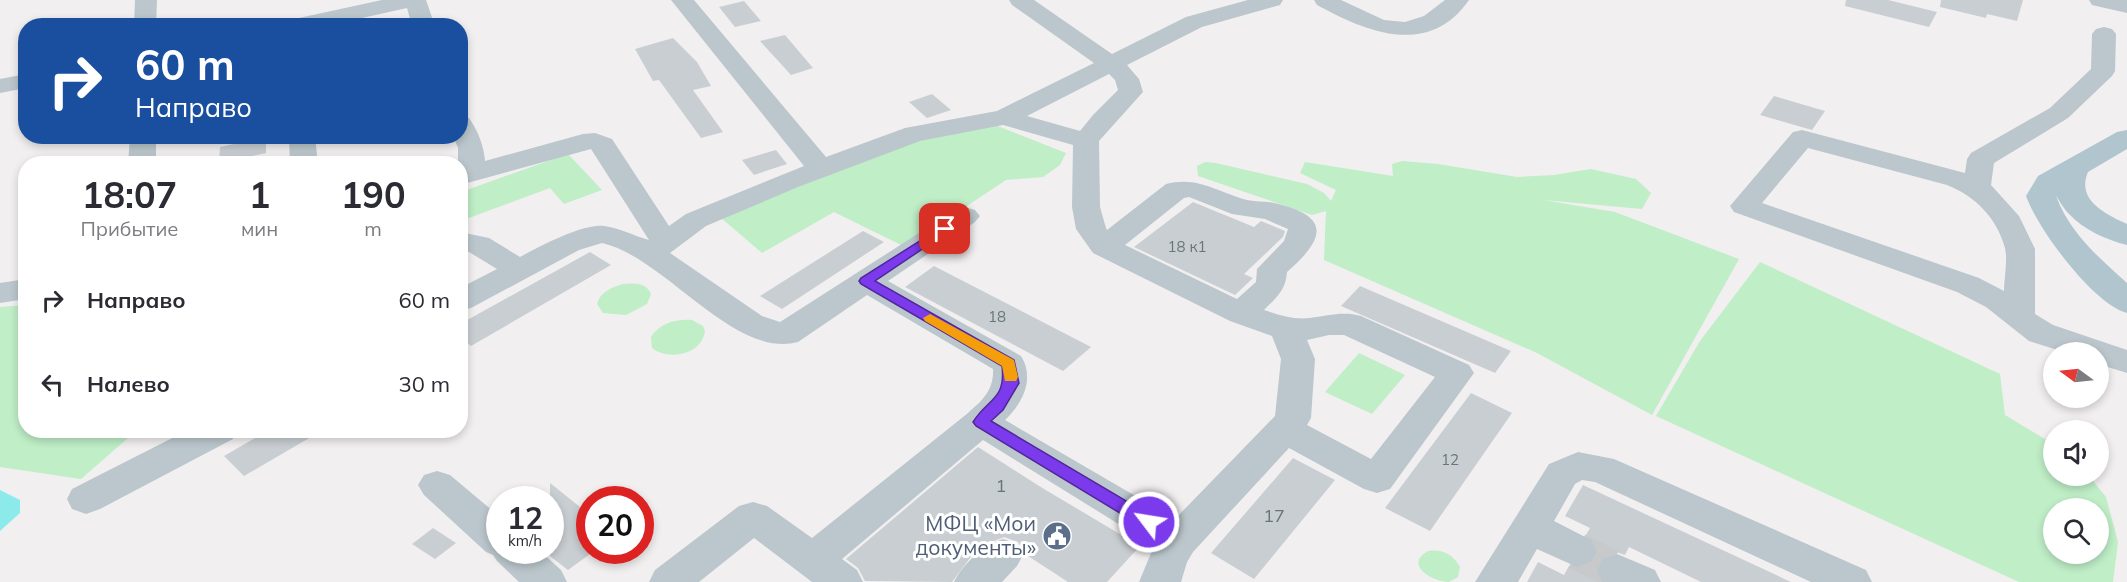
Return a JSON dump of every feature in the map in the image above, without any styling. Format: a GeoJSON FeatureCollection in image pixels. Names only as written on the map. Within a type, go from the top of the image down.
{"type":"FeatureCollection","features":[{"type":"Feature","properties":{"kind":"main road"},"geometry":{"type":"LineString","coordinates":[[2127,138],[2048,182],[2041,196],[2045,211],[2076,253],[2127,302]]}},
{"type":"Feature","properties":{"kind":"main road"},"geometry":{"type":"LineString","coordinates":[[2075,167],[2069,183],[2071,195],[2083,211],[2108,228],[2127,236]]}},
{"type":"Feature","properties":{"kind":"street"},"geometry":{"type":"LineString","coordinates":[[146,0],[146,18]]}},
{"type":"Feature","properties":{"kind":"street"},"geometry":{"type":"LineString","coordinates":[[330,18],[413,0],[421,18]]}},
{"type":"Feature","properties":{"kind":"street"},"geometry":{"type":"LineString","coordinates":[[682,0],[821,170]]}},
{"type":"Feature","properties":{"kind":"street"},"geometry":{"type":"LineString","coordinates":[[1020,0],[1125,75],[1131,92],[1102,120],[1086,141],[1086,207],[1091,229],[1104,247],[1241,314],[1286,329],[1309,329],[1329,324],[1349,324],[1457,373],[1377,479],[1285,430]]}},
{"type":"Feature","properties":{"kind":"street"},"geometry":{"type":"LineString","coordinates":[[468,297],[568,244],[601,234],[658,247],[696,220],[788,181],[914,134],[1004,117],[1194,22],[1272,0]]}},
{"type":"Feature","properties":{"kind":"street"},"geometry":{"type":"LineString","coordinates":[[1325,0],[1369,22],[1392,28],[1413,28],[1431,21],[1458,0]]}},
{"type":"Feature","properties":{"kind":"street"},"geometry":{"type":"LineString","coordinates":[[2100,0],[2127,6]]}},
{"type":"Feature","properties":{"kind":"street"},"geometry":{"type":"LineString","coordinates":[[1977,187],[1981,159],[2059,113],[2103,71],[2104,34]]}},
{"type":"Feature","properties":{"kind":"street"},"geometry":{"type":"LineString","coordinates":[[0,86],[18,83]]}},
{"type":"Feature","properties":{"kind":"street"},"geometry":{"type":"LineString","coordinates":[[1004,117],[1086,141]]}},
{"type":"Feature","properties":{"kind":"street"},"geometry":{"type":"LineString","coordinates":[[2019,318],[2020,249],[2004,216],[1977,187],[1957,179],[1802,138],[1744,206],[1968,285],[1997,300],[2019,318],[2041,333],[2070,342]]}},
{"type":"Feature","properties":{"kind":"street"},"geometry":{"type":"LineString","coordinates":[[468,141],[471,148],[472,164],[468,174]]}},
{"type":"Feature","properties":{"kind":"street"},"geometry":{"type":"LineString","coordinates":[[468,174],[583,142],[595,141],[603,145],[658,247],[750,324],[770,332],[786,334],[964,216]]}},
{"type":"Feature","properties":{"kind":"street"},"geometry":{"type":"LineString","coordinates":[[1104,247],[1176,190],[1189,189],[1242,208],[1271,211],[1303,225],[1304,233],[1299,243],[1272,269],[1271,285],[1241,314]]}},
{"type":"Feature","properties":{"kind":"street"},"geometry":{"type":"LineString","coordinates":[[468,242],[478,244],[520,270]]}},
{"type":"Feature","properties":{"kind":"street"},"geometry":{"type":"LineString","coordinates":[[670,582],[753,517],[827,571],[998,406],[1011,383],[1009,364],[866,281]]}},
{"type":"Feature","properties":{"kind":"street"},"geometry":{"type":"LineString","coordinates":[[0,293],[18,290]]}},
{"type":"Feature","properties":{"kind":"street"},"geometry":{"type":"LineString","coordinates":[[1160,582],[1168,558],[1179,540],[1285,430],[1293,417],[1297,393],[1298,359],[1286,329]]}},
{"type":"Feature","properties":{"kind":"street"},"geometry":{"type":"LineString","coordinates":[[2109,345],[2127,342]]}},
{"type":"Feature","properties":{"kind":"street"},"geometry":{"type":"LineString","coordinates":[[2109,355],[2127,362]]}},
{"type":"Feature","properties":{"kind":"street"},"geometry":{"type":"LineString","coordinates":[[981,422],[1179,540]]}},
{"type":"Feature","properties":{"kind":"street"},"geometry":{"type":"LineString","coordinates":[[86,499],[204,438]]}},
{"type":"Feature","properties":{"kind":"street"},"geometry":{"type":"LineString","coordinates":[[1496,582],[1562,474],[1578,466],[1601,469],[1851,582]]}},
{"type":"Feature","properties":{"kind":"street"},"geometry":{"type":"LineString","coordinates":[[437,485],[486,529]]}},
{"type":"Feature","properties":{"kind":"street"},"geometry":{"type":"LineString","coordinates":[[1530,527],[1577,551]]}},
{"type":"Feature","properties":{"kind":"street"},"geometry":{"type":"LineString","coordinates":[[975,582],[1003,555]]}},
{"type":"Feature","properties":{"kind":"street"},"geometry":{"type":"LineString","coordinates":[[526,564],[546,582]]}},
{"type":"Feature","properties":{"kind":"green space"},"geometry":{"type":"Polygon","coordinates":[[[995,125],[1066,153],[1060,165],[1043,177],[1006,180],[905,247],[834,212],[762,253],[720,217],[910,143],[995,125]]]}},
{"type":"Feature","properties":{"kind":"green space"},"geometry":{"type":"Polygon","coordinates":[[[568,154],[602,190],[564,204],[550,188],[468,218],[468,190],[568,154]]]}},
{"type":"Feature","properties":{"kind":"green space"},"geometry":{"type":"Polygon","coordinates":[[[1402,161],[1438,164],[1517,177],[1554,175],[1591,169],[1636,179],[1651,193],[1642,209],[1543,200],[1615,212],[1739,259],[1652,415],[1537,353],[1324,260],[1326,211],[1312,215],[1198,176],[1197,166],[1205,162],[1216,163],[1307,184],[1324,193],[1331,201],[1336,190],[1300,173],[1305,162],[1393,176],[1392,164],[1402,161]]]}},
{"type":"Feature","properties":{"kind":"green space"},"geometry":{"type":"Polygon","coordinates":[[[1760,262],[2000,374],[2005,415],[2043,438],[2043,486],[2097,486],[2106,498],[2043,498],[2043,564],[2109,564],[2109,508],[2118,542],[2113,582],[2019,582],[1656,416],[1700,341],[1760,262]]]}},
{"type":"Feature","properties":{"kind":"green space"},"geometry":{"type":"Polygon","coordinates":[[[623,284],[646,287],[651,294],[647,304],[626,315],[603,313],[597,304],[601,296],[611,288],[623,284]]]}},
{"type":"Feature","properties":{"kind":"green space"},"geometry":{"type":"Polygon","coordinates":[[[18,306],[18,438],[128,438],[81,479],[0,467],[0,307],[18,306]]]}},
{"type":"Feature","properties":{"kind":"green space"},"geometry":{"type":"Polygon","coordinates":[[[692,320],[703,326],[705,331],[698,346],[675,355],[652,348],[651,337],[659,328],[674,321],[692,320]]]}},
{"type":"Feature","properties":{"kind":"green space"},"geometry":{"type":"Polygon","coordinates":[[[1359,353],[1405,375],[1372,414],[1325,392],[1359,353]]]}},
{"type":"Feature","properties":{"kind":"green space"},"geometry":{"type":"Polygon","coordinates":[[[1428,551],[1442,552],[1454,559],[1460,567],[1458,577],[1449,582],[1442,581],[1423,572],[1418,562],[1421,556],[1428,551]]]}},
{"type":"Feature","properties":{"kind":"water"},"geometry":{"type":"Polygon","coordinates":[[[0,490],[20,500],[20,513],[0,531],[0,490]]]}},
{"type":"Feature","properties":{"kind":"building"},"geometry":{"type":"Polygon","coordinates":[[[1846,0],[1888,0],[1937,12],[1929,27],[1845,6],[1846,0]]]}},
{"type":"Feature","properties":{"kind":"building"},"geometry":{"type":"Polygon","coordinates":[[[1941,0],[2023,0],[2017,21],[1987,14],[1986,18],[1940,7],[1941,0]]]}},
{"type":"Feature","properties":{"kind":"building"},"geometry":{"type":"Polygon","coordinates":[[[744,1],[761,21],[735,27],[719,7],[744,1]]]}},
{"type":"Feature","properties":{"kind":"building"},"geometry":{"type":"Polygon","coordinates":[[[785,35],[813,68],[791,75],[760,41],[785,35]]]}},
{"type":"Feature","properties":{"kind":"building"},"geometry":{"type":"Polygon","coordinates":[[[673,38],[697,62],[711,86],[693,90],[723,132],[701,138],[659,80],[653,81],[635,49],[673,38]]]}},
{"type":"Feature","properties":{"kind":"building"},"geometry":{"type":"Polygon","coordinates":[[[932,94],[951,110],[927,118],[909,102],[932,94]]]}},
{"type":"Feature","properties":{"kind":"building"},"geometry":{"type":"Polygon","coordinates":[[[1774,96],[1825,111],[1812,130],[1760,115],[1774,96]]]}},
{"type":"Feature","properties":{"kind":"building"},"geometry":{"type":"Polygon","coordinates":[[[234,144],[266,144],[266,153],[253,156],[219,156],[220,147],[234,144]]]}},
{"type":"Feature","properties":{"kind":"building"},"geometry":{"type":"Polygon","coordinates":[[[776,150],[787,164],[754,175],[742,160],[776,150]]]}},
{"type":"Feature","properties":{"kind":"building"},"geometry":{"type":"Polygon","coordinates":[[[1193,202],[1254,227],[1261,221],[1285,231],[1283,237],[1244,274],[1253,278],[1235,295],[1134,247],[1193,202]]]}},
{"type":"Feature","properties":{"kind":"building"},"geometry":{"type":"Polygon","coordinates":[[[863,231],[884,242],[782,309],[760,296],[863,231]]]}},
{"type":"Feature","properties":{"kind":"building"},"geometry":{"type":"Polygon","coordinates":[[[590,252],[611,265],[471,346],[468,344],[468,320],[590,252]]]}},
{"type":"Feature","properties":{"kind":"building"},"geometry":{"type":"Polygon","coordinates":[[[934,266],[1091,347],[1063,371],[905,287],[934,266]]]}},
{"type":"Feature","properties":{"kind":"building"},"geometry":{"type":"Polygon","coordinates":[[[1360,286],[1511,351],[1495,373],[1341,306],[1360,286]]]}},
{"type":"Feature","properties":{"kind":"building"},"geometry":{"type":"Polygon","coordinates":[[[1471,393],[1512,413],[1430,531],[1385,508],[1471,393]]]}},
{"type":"Feature","properties":{"kind":"building"},"geometry":{"type":"Polygon","coordinates":[[[255,438],[309,438],[244,476],[224,456],[255,438]]]}},
{"type":"Feature","properties":{"kind":"building"},"geometry":{"type":"Polygon","coordinates":[[[978,447],[1140,546],[1107,582],[1068,582],[1025,554],[1018,542],[1004,537],[987,544],[973,554],[952,582],[865,581],[858,568],[846,559],[978,447]]]}},
{"type":"Feature","properties":{"kind":"building"},"geometry":{"type":"Polygon","coordinates":[[[1293,458],[1335,480],[1254,579],[1211,553],[1293,458]]]}},
{"type":"Feature","properties":{"kind":"building"},"geometry":{"type":"Polygon","coordinates":[[[1583,485],[1791,582],[1701,582],[1629,547],[1625,555],[1616,552],[1601,558],[1595,570],[1600,582],[1527,582],[1538,562],[1564,575],[1569,566],[1578,569],[1593,563],[1599,550],[1593,539],[1586,535],[1590,528],[1565,516],[1583,485]]]}},
{"type":"Feature","properties":{"kind":"building"},"geometry":{"type":"Polygon","coordinates":[[[564,494],[576,504],[576,564],[568,570],[560,564],[564,564],[564,494]]]}},
{"type":"Feature","properties":{"kind":"building"},"geometry":{"type":"Polygon","coordinates":[[[433,528],[456,543],[435,559],[412,544],[433,528]]]}},
{"type":"Feature","properties":{"kind":"tunnel"},"geometry":{"type":"LineString","coordinates":[[1577,551],[1617,571]]}},
{"type":"Feature","properties":{"kind":"slow traffic"},"geometry":{"type":"LineString","coordinates":[[930,318],[1009,364],[1011,377]]}},
{"type":"Feature","properties":{"kind":"place","name":"МФЦ «Мои документы»"},"geometry":{"type":"Point","coordinates":[1057,536]}},
{"type":"Feature","properties":{"kind":"route"},"geometry":{"type":"LineString","coordinates":[[945,229],[866,281],[1009,364],[1011,383],[998,406],[981,422],[1149,522]]}}]}
